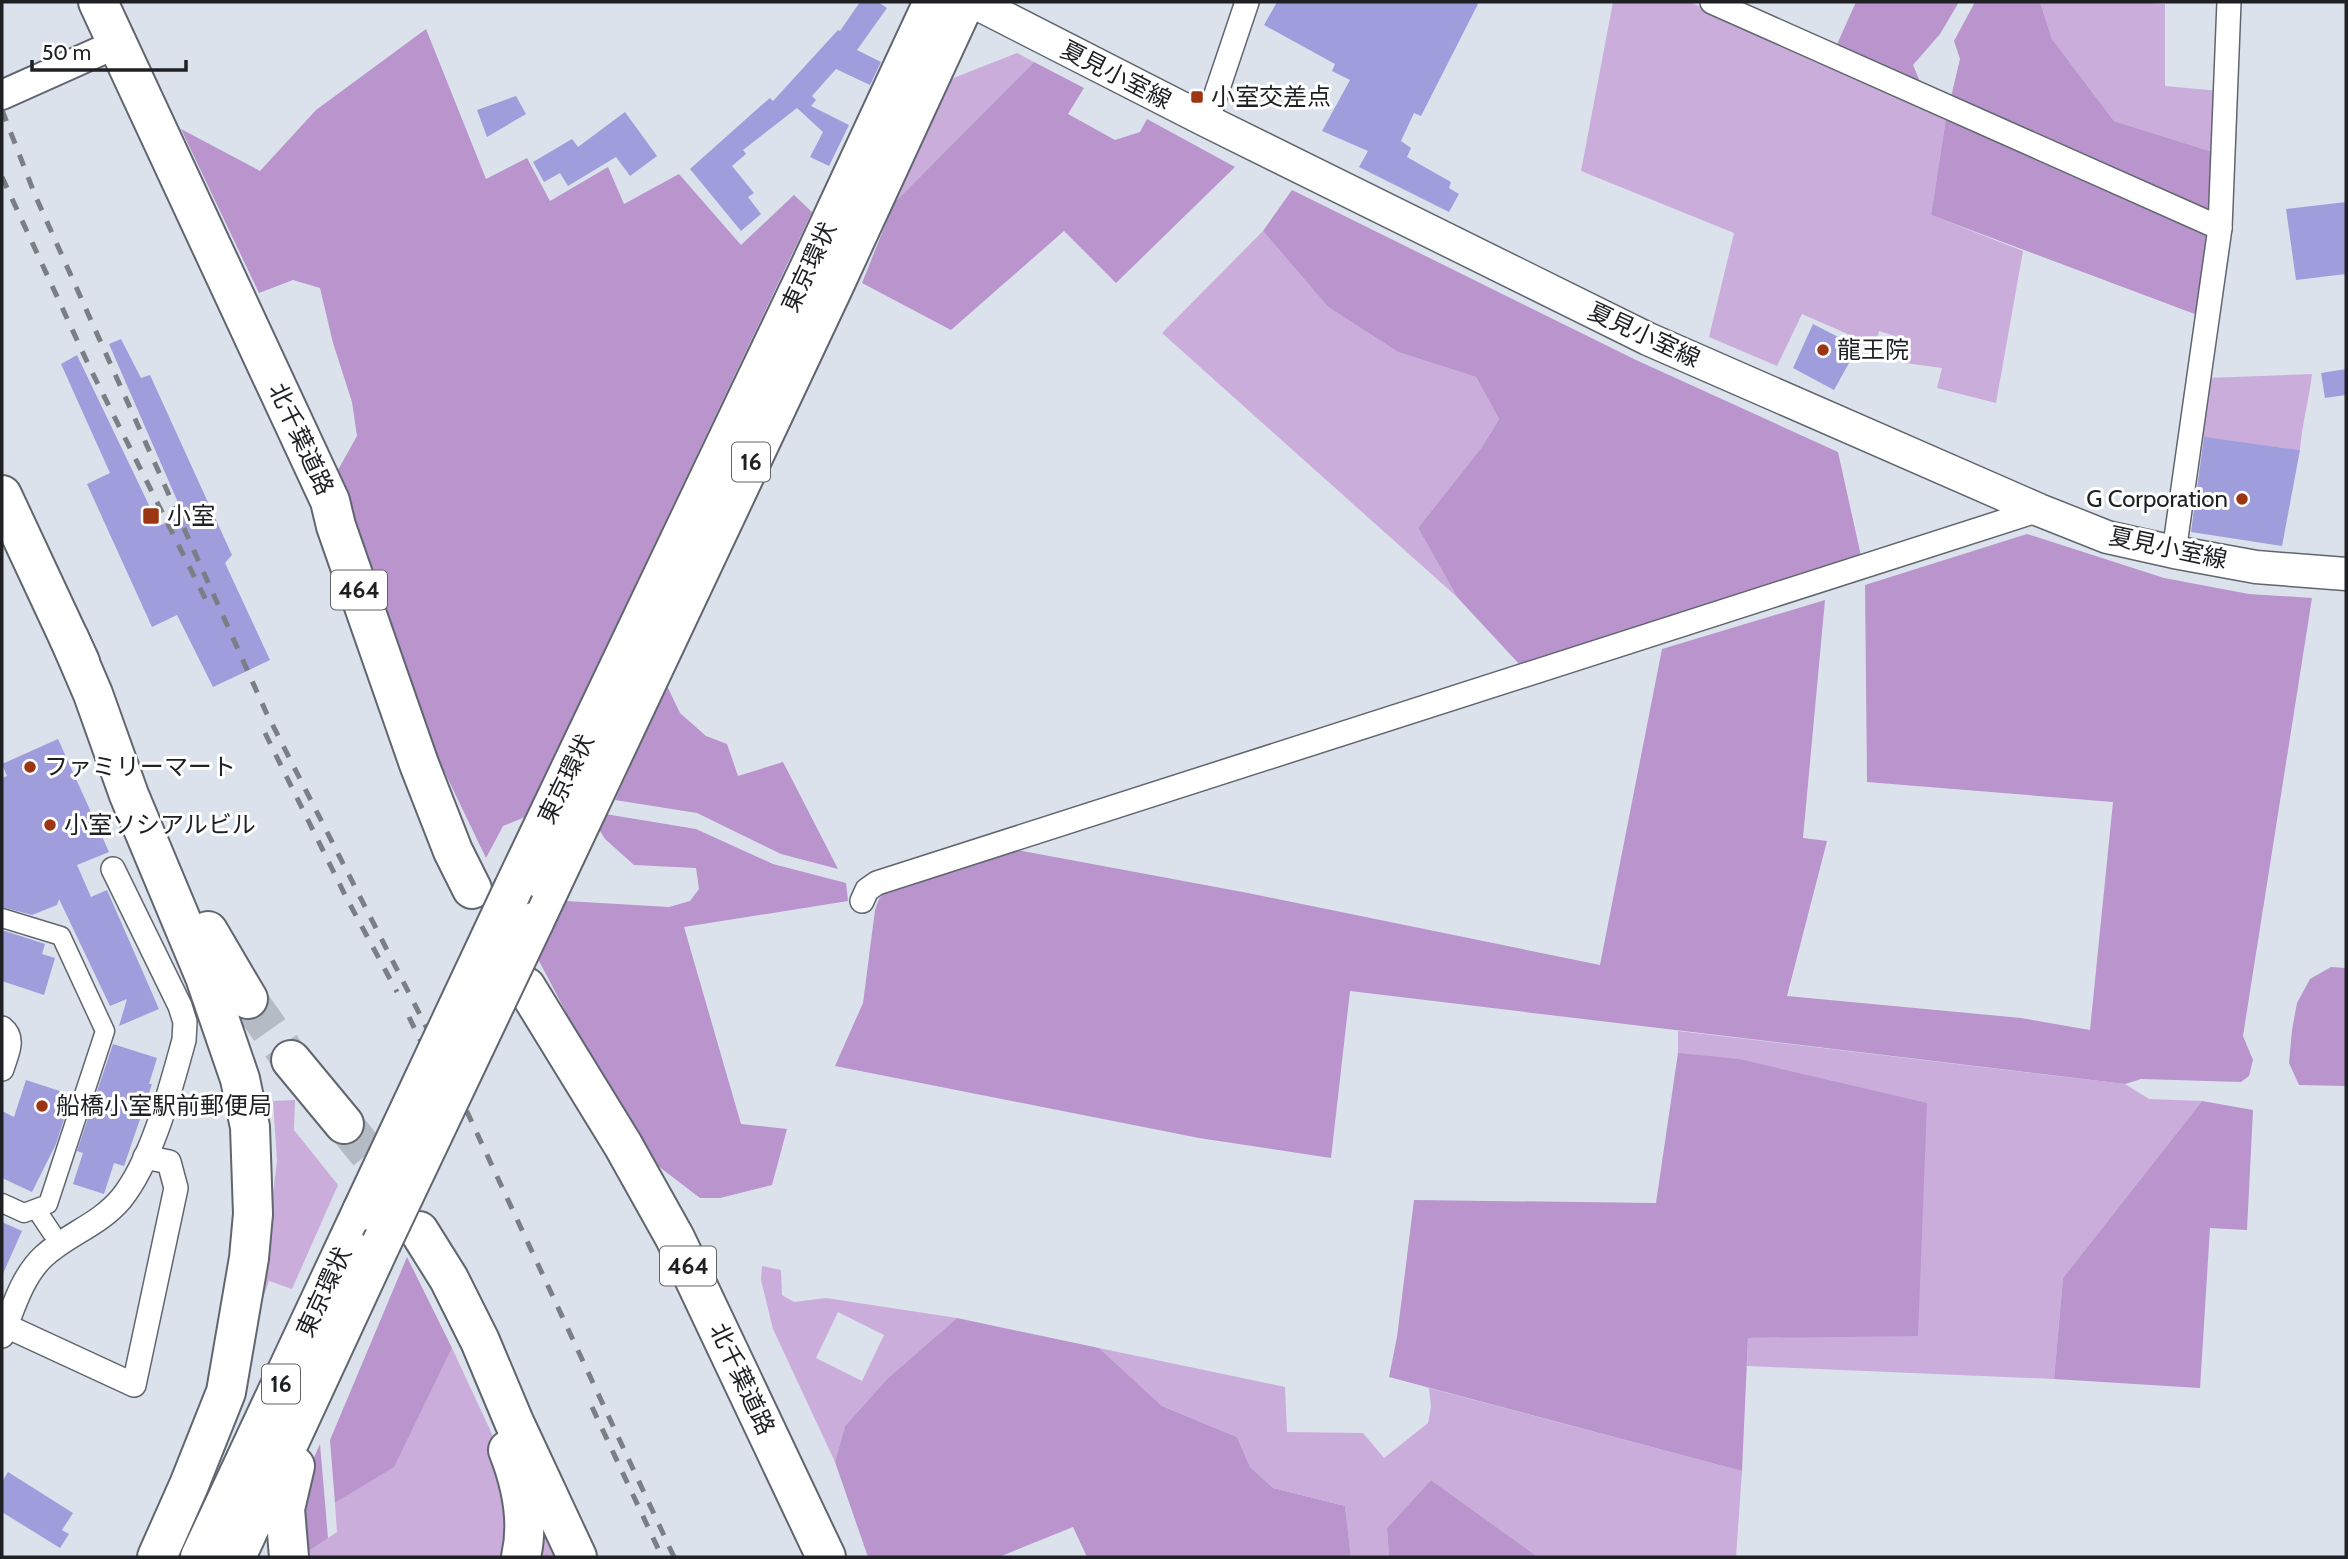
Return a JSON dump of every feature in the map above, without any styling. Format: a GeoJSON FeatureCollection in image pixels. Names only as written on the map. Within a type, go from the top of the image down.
{"type":"FeatureCollection","features":[{"type":"Feature","properties":{"kind":"highway","name":"北千葉道路"},"geometry":{"type":"LineString","coordinates":[[98,2],[102,50],[330,501],[336,526],[419,764],[453,851],[472,889]]}},
{"type":"Feature","properties":{"kind":"highway","name":"東京環状"},"geometry":{"type":"LineString","coordinates":[[195,1548],[356,1202],[511,882],[563,785],[933,2]]}},
{"type":"Feature","properties":{"kind":"highway","name":"東京環状"},"geometry":{"type":"LineString","coordinates":[[236,1557],[364,1279],[833,288],[965,2]]}},
{"type":"Feature","properties":{"kind":"highway"},"geometry":{"type":"LineString","coordinates":[[2,495],[189,896],[225,964],[248,999]]}},
{"type":"Feature","properties":{"kind":"highway"},"geometry":{"type":"LineString","coordinates":[[69,638],[93,694],[129,795],[205,977],[240,1079],[250,1127],[253,1214],[250,1258],[226,1392],[157,1557]]}},
{"type":"Feature","properties":{"kind":"highway","name":"北千葉道路"},"geometry":{"type":"LineString","coordinates":[[526,987],[623,1145],[675,1238],[826,1557]]}},
{"type":"Feature","properties":{"kind":"highway"},"geometry":{"type":"LineString","coordinates":[[291,1060],[344,1124]]}},
{"type":"Feature","properties":{"kind":"highway"},"geometry":{"type":"LineString","coordinates":[[521,1557],[526,1531],[512,1460],[460,1341],[419,1231],[449,1279],[480,1341],[514,1422],[577,1557]]}},
{"type":"Feature","properties":{"kind":"highway"},"geometry":{"type":"LineString","coordinates":[[289,1557],[285,1510],[292,1473],[358,1330],[364,1279]]}},
{"type":"Feature","properties":{"kind":"main road","name":"夏見小室線"},"geometry":{"type":"LineString","coordinates":[[974,2],[1207,121],[1648,339],[2039,510],[2107,537],[2174,552],[2256,567],[2346,574]]}},
{"type":"Feature","properties":{"kind":"street"},"geometry":{"type":"LineString","coordinates":[[1207,121],[1247,2]]}},
{"type":"Feature","properties":{"kind":"street"},"geometry":{"type":"LineString","coordinates":[[1712,2],[2220,228]]}},
{"type":"Feature","properties":{"kind":"street"},"geometry":{"type":"LineString","coordinates":[[2174,552],[2220,228],[2230,2]]}},
{"type":"Feature","properties":{"kind":"street"},"geometry":{"type":"LineString","coordinates":[[2,95],[102,50]]}},
{"type":"Feature","properties":{"kind":"street"},"geometry":{"type":"LineString","coordinates":[[862,901],[867,890],[877,883],[2039,510]]}},
{"type":"Feature","properties":{"kind":"street"},"geometry":{"type":"LineString","coordinates":[[113,869],[180,1006],[186,1030],[145,1157],[131,1184],[97,1222],[46,1254],[29,1271],[4,1330],[15,1330],[134,1385],[176,1188],[169,1162],[145,1157]]}},
{"type":"Feature","properties":{"kind":"street"},"geometry":{"type":"LineString","coordinates":[[2,918],[61,936],[105,1031],[48,1204],[24,1213],[2,1203]]}},
{"type":"Feature","properties":{"kind":"street"},"geometry":{"type":"LineString","coordinates":[[2,1028],[8,1033],[10,1042],[2,1069]]}},
{"type":"Feature","properties":{"kind":"street"},"geometry":{"type":"LineString","coordinates":[[36,1209],[52,1233]]}},
{"type":"Feature","properties":{"kind":"shaded area"},"geometry":{"type":"Polygon","coordinates":[[[1613,2],[1690,2],[1946,118],[1931,215],[2023,251],[1996,403],[1937,388],[1942,368],[1905,363],[1908,340],[1879,331],[1875,346],[1802,314],[1777,366],[1709,337],[1734,233],[1581,171],[1613,2]]]}},
{"type":"Feature","properties":{"kind":"shaded area"},"geometry":{"type":"Polygon","coordinates":[[[1856,2],[1959,2],[1940,34],[1913,65],[1926,96],[1834,51],[1856,2]]]}},
{"type":"Feature","properties":{"kind":"shaded area"},"geometry":{"type":"Polygon","coordinates":[[[1975,2],[2040,2],[2052,39],[2114,121],[2216,153],[2200,316],[1931,215],[1946,118],[1960,59],[1954,41],[1975,2]]]}},
{"type":"Feature","properties":{"kind":"shaded area"},"geometry":{"type":"Polygon","coordinates":[[[2040,2],[2165,4],[2165,86],[2220,91],[2216,153],[2114,121],[2052,39],[2040,2]]]}},
{"type":"Feature","properties":{"kind":"shaded area"},"geometry":{"type":"Polygon","coordinates":[[[426,29],[486,179],[527,158],[550,201],[608,167],[624,204],[679,174],[741,245],[794,195],[812,212],[525,817],[503,826],[486,858],[394,667],[338,470],[357,436],[352,402],[333,343],[320,288],[293,280],[259,293],[181,129],[260,171],[316,110],[426,29]]]}},
{"type":"Feature","properties":{"kind":"shaded area"},"geometry":{"type":"Polygon","coordinates":[[[1017,53],[1034,62],[894,203],[951,79],[1017,53]]]}},
{"type":"Feature","properties":{"kind":"shaded area"},"geometry":{"type":"Polygon","coordinates":[[[1034,62],[1084,88],[1068,114],[1115,140],[1140,132],[1147,119],[1235,167],[1116,283],[1064,231],[951,330],[862,283],[894,203],[1034,62]]]}},
{"type":"Feature","properties":{"kind":"shaded area"},"geometry":{"type":"Polygon","coordinates":[[[1292,190],[1636,360],[1838,452],[1861,556],[1520,665],[1457,597],[1418,528],[1482,447],[1499,419],[1476,377],[1398,352],[1328,307],[1263,231],[1292,190]]]}},
{"type":"Feature","properties":{"kind":"shaded area"},"geometry":{"type":"Polygon","coordinates":[[[1263,231],[1328,307],[1398,352],[1476,377],[1499,419],[1482,447],[1418,528],[1457,597],[1162,333],[1263,231]]]}},
{"type":"Feature","properties":{"kind":"shaded area"},"geometry":{"type":"Polygon","coordinates":[[[2312,374],[2300,450],[2197,437],[2206,378],[2312,374]]]}},
{"type":"Feature","properties":{"kind":"shaded area"},"geometry":{"type":"Polygon","coordinates":[[[2027,534],[2164,578],[2249,594],[2312,598],[2243,1036],[2253,1060],[2249,1076],[2241,1082],[2141,1079],[2125,1084],[1350,991],[1331,1158],[1199,1138],[835,1066],[863,1003],[875,910],[879,899],[886,891],[1017,850],[1248,893],[1600,965],[1662,649],[1825,600],[1803,838],[1827,841],[1787,996],[2021,1018],[2090,1030],[2113,802],[1867,782],[1865,585],[2027,534]]]}},
{"type":"Feature","properties":{"kind":"shaded area"},"geometry":{"type":"Polygon","coordinates":[[[667,686],[680,713],[706,736],[727,744],[738,776],[783,762],[838,869],[781,854],[697,813],[615,800],[667,686]]]}},
{"type":"Feature","properties":{"kind":"shaded area"},"geometry":{"type":"Polygon","coordinates":[[[605,814],[696,829],[773,864],[846,883],[848,901],[684,927],[741,1124],[787,1129],[772,1185],[720,1198],[700,1198],[645,1156],[611,1098],[538,959],[566,901],[669,907],[690,901],[699,889],[696,868],[634,865],[605,839],[597,826],[605,814]]]}},
{"type":"Feature","properties":{"kind":"shaded area"},"geometry":{"type":"Polygon","coordinates":[[[2331,967],[2346,968],[2346,1086],[2299,1085],[2289,1063],[2297,1003],[2310,979],[2331,967]]]}},
{"type":"Feature","properties":{"kind":"shaded area"},"geometry":{"type":"Polygon","coordinates":[[[1678,1031],[2125,1084],[2149,1099],[2202,1101],[2063,1278],[2054,1379],[1747,1366],[1748,1338],[1806,1337],[1678,1053],[1678,1031]]]}},
{"type":"Feature","properties":{"kind":"shaded area"},"geometry":{"type":"Polygon","coordinates":[[[1678,1053],[1739,1059],[1927,1103],[1918,1336],[1748,1338],[1742,1471],[1389,1377],[1397,1337],[1414,1200],[1656,1203],[1678,1053]]]}},
{"type":"Feature","properties":{"kind":"shaded area"},"geometry":{"type":"Polygon","coordinates":[[[295,1100],[294,1130],[338,1185],[292,1289],[269,1281],[259,1310],[277,1161],[273,1101],[295,1100]]]}},
{"type":"Feature","properties":{"kind":"shaded area"},"geometry":{"type":"Polygon","coordinates":[[[2202,1101],[2253,1110],[2247,1230],[2210,1228],[2200,1388],[2054,1379],[2063,1278],[2202,1101]]]}},
{"type":"Feature","properties":{"kind":"shaded area"},"geometry":{"type":"Polygon","coordinates":[[[407,1257],[452,1348],[394,1467],[335,1503],[330,1440],[407,1257]]]}},
{"type":"Feature","properties":{"kind":"shaded area"},"geometry":{"type":"Polygon","coordinates":[[[762,1266],[781,1270],[782,1295],[794,1302],[826,1298],[957,1318],[887,1379],[845,1426],[835,1462],[773,1329],[761,1280],[762,1266]],[[838,1312],[816,1358],[862,1381],[884,1335],[838,1312]]]}},
{"type":"Feature","properties":{"kind":"shaded area"},"geometry":{"type":"Polygon","coordinates":[[[957,1318],[1099,1348],[1162,1406],[1237,1437],[1250,1467],[1273,1488],[1345,1506],[1351,1557],[1087,1557],[1073,1527],[999,1557],[868,1557],[835,1462],[845,1426],[887,1379],[957,1318]]]}},
{"type":"Feature","properties":{"kind":"shaded area"},"geometry":{"type":"Polygon","coordinates":[[[452,1348],[505,1462],[512,1493],[504,1557],[300,1557],[337,1532],[335,1503],[394,1466],[452,1348]]]}},
{"type":"Feature","properties":{"kind":"shaded area"},"geometry":{"type":"Polygon","coordinates":[[[1099,1348],[1285,1387],[1287,1432],[1363,1433],[1384,1458],[1428,1423],[1431,1407],[1429,1388],[1742,1471],[1736,1557],[1538,1557],[1431,1480],[1387,1528],[1389,1557],[1351,1557],[1345,1506],[1273,1488],[1250,1467],[1237,1437],[1162,1406],[1099,1348]]]}},
{"type":"Feature","properties":{"kind":"shaded area"},"geometry":{"type":"Polygon","coordinates":[[[320,1444],[328,1538],[300,1557],[308,1471],[320,1444]]]}},
{"type":"Feature","properties":{"kind":"shaded area"},"geometry":{"type":"Polygon","coordinates":[[[1431,1480],[1538,1557],[1389,1557],[1387,1528],[1431,1480]]]}},
{"type":"Feature","properties":{"kind":"shaded area"},"geometry":{"type":"Polygon","coordinates":[[[536,1525],[562,1557],[535,1557],[536,1525]]]}},
{"type":"Feature","properties":{"kind":"building"},"geometry":{"type":"Polygon","coordinates":[[[860,2],[878,2],[887,8],[857,50],[881,62],[870,85],[836,69],[812,96],[816,100],[811,106],[849,125],[829,166],[810,157],[823,132],[797,108],[743,150],[746,154],[732,166],[754,193],[748,197],[761,214],[741,231],[690,169],[770,98],[773,101],[838,30],[840,31],[860,2]]]}},
{"type":"Feature","properties":{"kind":"building"},"geometry":{"type":"Polygon","coordinates":[[[1277,2],[1479,2],[1421,116],[1414,113],[1401,141],[1411,148],[1407,157],[1451,182],[1449,188],[1459,194],[1449,212],[1359,167],[1368,151],[1322,131],[1350,80],[1332,71],[1335,64],[1264,25],[1277,2]]]}},
{"type":"Feature","properties":{"kind":"building"},"geometry":{"type":"Polygon","coordinates":[[[516,96],[526,114],[487,137],[477,110],[516,96]]]}},
{"type":"Feature","properties":{"kind":"building"},"geometry":{"type":"Polygon","coordinates":[[[625,112],[657,156],[630,176],[616,157],[568,186],[560,173],[544,182],[533,162],[572,139],[578,147],[625,112]]]}},
{"type":"Feature","properties":{"kind":"building"},"geometry":{"type":"Polygon","coordinates":[[[2346,202],[2346,274],[2296,280],[2286,209],[2346,202]]]}},
{"type":"Feature","properties":{"kind":"building","name":"龍王院"},"geometry":{"type":"Polygon","coordinates":[[[1813,324],[1848,342],[1842,358],[1849,363],[1834,390],[1793,368],[1813,324]]]}},
{"type":"Feature","properties":{"kind":"building","name":"小室"},"geometry":{"type":"Polygon","coordinates":[[[121,339],[141,378],[150,375],[232,555],[225,563],[270,660],[213,687],[177,615],[152,627],[87,484],[110,473],[61,364],[77,355],[159,526],[183,514],[109,344],[121,339]]]}},
{"type":"Feature","properties":{"kind":"building"},"geometry":{"type":"Polygon","coordinates":[[[2346,369],[2346,395],[2325,398],[2321,373],[2346,369]]]}},
{"type":"Feature","properties":{"kind":"building","name":"G Corporation"},"geometry":{"type":"Polygon","coordinates":[[[2204,437],[2300,450],[2282,546],[2191,532],[2204,437]]]}},
{"type":"Feature","properties":{"kind":"building"},"geometry":{"type":"Polygon","coordinates":[[[58,739],[109,852],[77,865],[91,897],[107,890],[159,1009],[119,1026],[127,999],[110,1006],[59,899],[57,905],[32,915],[2,907],[2,778],[7,776],[2,764],[58,739]]]}},
{"type":"Feature","properties":{"kind":"building"},"geometry":{"type":"Polygon","coordinates":[[[2,930],[45,944],[42,954],[55,958],[44,995],[2,981],[2,930]]]}},
{"type":"Feature","properties":{"kind":"building"},"geometry":{"type":"Polygon","coordinates":[[[113,1044],[157,1058],[149,1084],[152,1084],[124,1166],[114,1163],[104,1194],[73,1184],[83,1153],[77,1151],[113,1044]]]}},
{"type":"Feature","properties":{"kind":"building"},"geometry":{"type":"Polygon","coordinates":[[[26,1080],[72,1095],[56,1144],[32,1192],[2,1178],[2,1111],[14,1117],[26,1080]]]}},
{"type":"Feature","properties":{"kind":"building"},"geometry":{"type":"Polygon","coordinates":[[[2,1222],[22,1231],[2,1276],[2,1222]]]}},
{"type":"Feature","properties":{"kind":"building"},"geometry":{"type":"Polygon","coordinates":[[[8,1472],[73,1513],[62,1530],[69,1534],[60,1548],[2,1512],[2,1482],[8,1472]]]}},
{"type":"Feature","properties":{"kind":"tunnel"},"geometry":{"type":"LineString","coordinates":[[248,999],[291,1060]]}},
{"type":"Feature","properties":{"kind":"tunnel"},"geometry":{"type":"LineString","coordinates":[[344,1124],[392,1182],[400,1196]]}},
{"type":"Feature","properties":{"kind":"railway"},"geometry":{"type":"LineString","coordinates":[[2,110],[35,195],[266,712],[442,1058],[674,1557]]}},
{"type":"Feature","properties":{"kind":"railway"},"geometry":{"type":"LineString","coordinates":[[2,177],[89,366],[207,602]]}},
{"type":"Feature","properties":{"kind":"railway"},"geometry":{"type":"LineString","coordinates":[[265,733],[346,897],[397,992]]}},
{"type":"Feature","properties":{"kind":"railway"},"geometry":{"type":"LineString","coordinates":[[409,1017],[446,1093]]}},
{"type":"Feature","properties":{"kind":"railway"},"geometry":{"type":"LineString","coordinates":[[592,1407],[662,1557]]}},
{"type":"Feature","properties":{"kind":"place","name":"小室交差点"},"geometry":{"type":"Point","coordinates":[1197,97]}},
{"type":"Feature","properties":{"kind":"place","name":"龍王院"},"geometry":{"type":"Point","coordinates":[1823,350]}},
{"type":"Feature","properties":{"kind":"place","name":"G Corporation"},"geometry":{"type":"Point","coordinates":[2242,499]}},
{"type":"Feature","properties":{"kind":"place","name":"小室"},"geometry":{"type":"Point","coordinates":[151,516]}},
{"type":"Feature","properties":{"kind":"place","name":"ファミリーマート"},"geometry":{"type":"Point","coordinates":[30,767]}},
{"type":"Feature","properties":{"kind":"place","name":"小室ソシアルビル"},"geometry":{"type":"Point","coordinates":[50,825]}},
{"type":"Feature","properties":{"kind":"place","name":"船橋小室駅前郵便局"},"geometry":{"type":"Point","coordinates":[42,1106]}}]}
